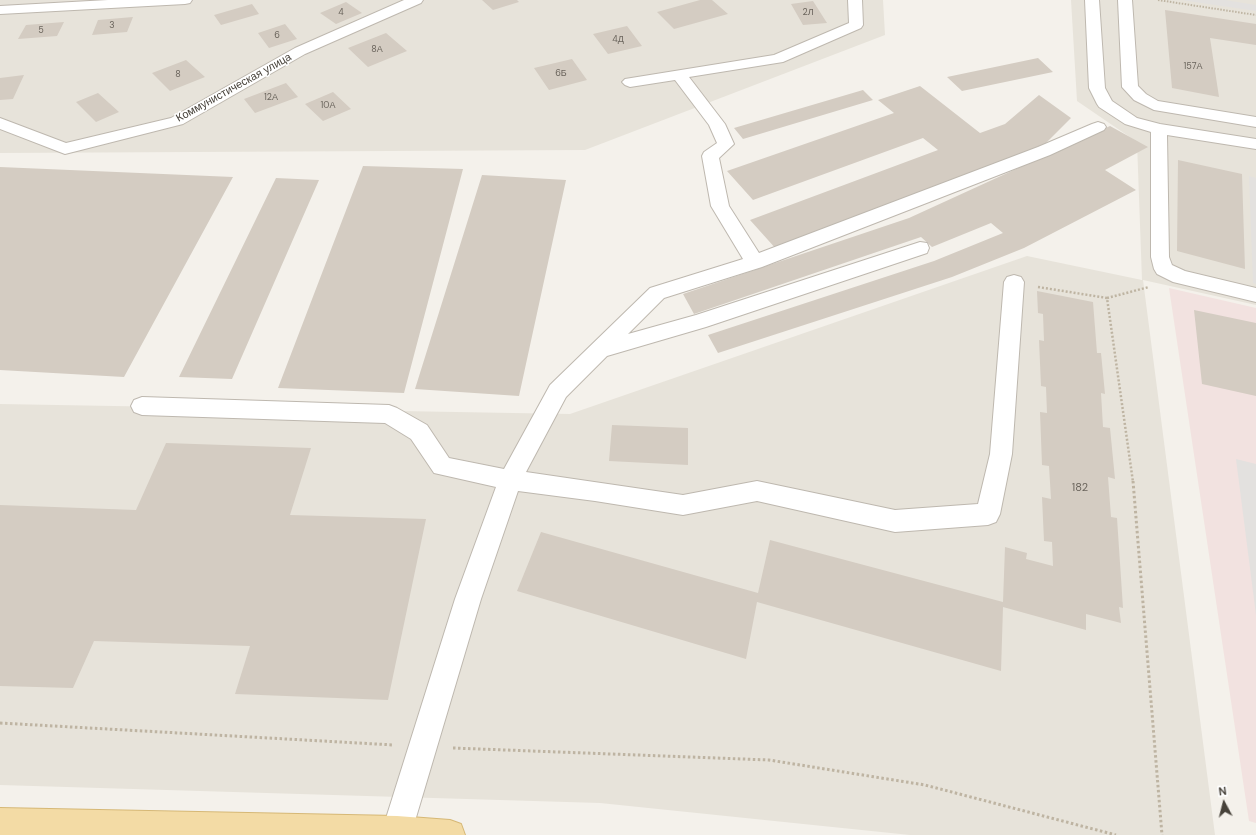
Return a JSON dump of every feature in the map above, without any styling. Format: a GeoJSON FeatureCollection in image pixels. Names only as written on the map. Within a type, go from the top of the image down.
{"type":"FeatureCollection","features":[{"type":"Feature","properties":{"kind":"main road"},"geometry":{"type":"LineString","coordinates":[[0,823],[396,831],[450,835]]}},
{"type":"Feature","properties":{"kind":"street"},"geometry":{"type":"LineString","coordinates":[[0,10],[185,0]]}},
{"type":"Feature","properties":{"kind":"street","name":"Коммунистическая улица"},"geometry":{"type":"LineString","coordinates":[[0,123],[65,149],[177,121],[300,51],[416,0]]}},
{"type":"Feature","properties":{"kind":"street"},"geometry":{"type":"LineString","coordinates":[[630,82],[778,59],[856,25],[855,0]]}},
{"type":"Feature","properties":{"kind":"street"},"geometry":{"type":"LineString","coordinates":[[1092,0],[1097,88],[1105,104],[1131,121],[1159,130],[1256,144]]}},
{"type":"Feature","properties":{"kind":"street"},"geometry":{"type":"LineString","coordinates":[[1126,0],[1130,87],[1140,97],[1154,105],[1256,122]]}},
{"type":"Feature","properties":{"kind":"street"},"geometry":{"type":"LineString","coordinates":[[679,74],[717,124],[726,144],[710,156],[720,206],[755,262]]}},
{"type":"Feature","properties":{"kind":"street"},"geometry":{"type":"LineString","coordinates":[[396,831],[424,747],[468,599],[510,480],[558,391],[657,293],[755,262],[1044,151],[1098,127]]}},
{"type":"Feature","properties":{"kind":"street"},"geometry":{"type":"LineString","coordinates":[[1159,130],[1160,257],[1164,269],[1180,277],[1256,295]]}},
{"type":"Feature","properties":{"kind":"street"},"geometry":{"type":"LineString","coordinates":[[599,350],[699,322],[920,248]]}},
{"type":"Feature","properties":{"kind":"street"},"geometry":{"type":"LineString","coordinates":[[142,406],[389,414],[419,432],[442,466],[510,480],[595,491],[683,505],[757,491],[895,521],[988,514],[1001,454],[1014,282]]}},
{"type":"Feature","properties":{"kind":"path"},"geometry":{"type":"LineString","coordinates":[[1158,0],[1256,15]]}},
{"type":"Feature","properties":{"kind":"path"},"geometry":{"type":"LineString","coordinates":[[1014,282],[1107,298],[1155,285]]}},
{"type":"Feature","properties":{"kind":"path"},"geometry":{"type":"LineString","coordinates":[[1107,298],[1132,474],[1162,835]]}},
{"type":"Feature","properties":{"kind":"path"},"geometry":{"type":"LineString","coordinates":[[0,723],[424,747],[769,760],[925,785],[1116,835]]}},
{"type":"Feature","properties":{"kind":"shaded area"},"geometry":{"type":"Polygon","coordinates":[[[0,0],[883,0],[885,35],[585,150],[0,153],[0,0]]]}},
{"type":"Feature","properties":{"kind":"shaded area"},"geometry":{"type":"Polygon","coordinates":[[[1071,0],[1256,0],[1256,305],[1143,280],[1215,835],[910,835],[600,803],[0,785],[0,404],[570,414],[1027,256],[1142,280],[1137,142],[1077,101],[1071,0]]]}},
{"type":"Feature","properties":{"kind":"shaded area"},"geometry":{"type":"Polygon","coordinates":[[[1181,0],[1225,0],[1256,5],[1256,11],[1181,0]]]}},
{"type":"Feature","properties":{"kind":"shaded area"},"geometry":{"type":"Polygon","coordinates":[[[1249,176],[1256,178],[1256,284],[1253,283],[1249,176]]]}},
{"type":"Feature","properties":{"kind":"shaded area"},"geometry":{"type":"Polygon","coordinates":[[[1169,288],[1256,308],[1256,823],[1249,821],[1169,288]]]}},
{"type":"Feature","properties":{"kind":"shaded area"},"geometry":{"type":"Polygon","coordinates":[[[1236,459],[1256,464],[1256,615],[1236,459]]]}},
{"type":"Feature","properties":{"kind":"building"},"geometry":{"type":"Polygon","coordinates":[[[482,0],[517,0],[519,2],[493,10],[482,0]]]}},
{"type":"Feature","properties":{"kind":"building"},"geometry":{"type":"Polygon","coordinates":[[[700,0],[712,0],[728,14],[674,29],[657,12],[700,0]]]}},
{"type":"Feature","properties":{"kind":"building"},"geometry":{"type":"Polygon","coordinates":[[[813,1],[827,23],[803,25],[791,4],[813,1]]]}},
{"type":"Feature","properties":{"kind":"building"},"geometry":{"type":"Polygon","coordinates":[[[346,2],[362,13],[336,24],[320,13],[346,2]]]}},
{"type":"Feature","properties":{"kind":"building"},"geometry":{"type":"Polygon","coordinates":[[[252,4],[259,14],[221,25],[214,15],[252,4]]]}},
{"type":"Feature","properties":{"kind":"building"},"geometry":{"type":"Polygon","coordinates":[[[1165,10],[1256,24],[1256,45],[1210,38],[1219,97],[1172,88],[1165,10]]]}},
{"type":"Feature","properties":{"kind":"building"},"geometry":{"type":"Polygon","coordinates":[[[133,17],[127,32],[92,35],[98,20],[133,17]]]}},
{"type":"Feature","properties":{"kind":"building"},"geometry":{"type":"Polygon","coordinates":[[[64,22],[57,36],[18,39],[26,25],[64,22]]]}},
{"type":"Feature","properties":{"kind":"building"},"geometry":{"type":"Polygon","coordinates":[[[285,24],[297,39],[269,48],[258,33],[285,24]]]}},
{"type":"Feature","properties":{"kind":"building"},"geometry":{"type":"Polygon","coordinates":[[[627,26],[642,46],[608,54],[593,34],[627,26]]]}},
{"type":"Feature","properties":{"kind":"building"},"geometry":{"type":"Polygon","coordinates":[[[386,33],[407,51],[368,67],[348,48],[386,33]]]}},
{"type":"Feature","properties":{"kind":"building"},"geometry":{"type":"Polygon","coordinates":[[[1038,58],[1053,72],[962,91],[947,77],[1038,58]]]}},
{"type":"Feature","properties":{"kind":"building"},"geometry":{"type":"Polygon","coordinates":[[[572,59],[587,80],[549,90],[534,68],[572,59]]]}},
{"type":"Feature","properties":{"kind":"building"},"geometry":{"type":"Polygon","coordinates":[[[186,60],[205,77],[170,91],[152,73],[186,60]]]}},
{"type":"Feature","properties":{"kind":"building"},"geometry":{"type":"Polygon","coordinates":[[[24,75],[13,99],[0,100],[0,78],[24,75]]]}},
{"type":"Feature","properties":{"kind":"building"},"geometry":{"type":"Polygon","coordinates":[[[286,83],[298,97],[255,113],[244,99],[286,83]]]}},
{"type":"Feature","properties":{"kind":"building"},"geometry":{"type":"Polygon","coordinates":[[[920,86],[980,133],[1005,124],[1039,95],[1071,118],[1041,148],[777,250],[750,220],[938,150],[923,138],[753,200],[727,171],[894,113],[878,100],[920,86]]]}},
{"type":"Feature","properties":{"kind":"building"},"geometry":{"type":"Polygon","coordinates":[[[863,90],[873,100],[743,139],[734,128],[863,90]]]}},
{"type":"Feature","properties":{"kind":"building"},"geometry":{"type":"Polygon","coordinates":[[[333,92],[351,109],[323,121],[305,104],[333,92]]]}},
{"type":"Feature","properties":{"kind":"building"},"geometry":{"type":"Polygon","coordinates":[[[98,93],[119,112],[96,122],[76,102],[98,93]]]}},
{"type":"Feature","properties":{"kind":"building"},"geometry":{"type":"Polygon","coordinates":[[[1110,126],[1148,147],[1105,170],[1136,190],[1024,248],[952,277],[718,353],[708,335],[934,261],[1003,233],[991,223],[932,247],[921,237],[694,314],[683,294],[909,218],[1110,126]]]}},
{"type":"Feature","properties":{"kind":"building"},"geometry":{"type":"Polygon","coordinates":[[[1178,160],[1242,174],[1245,269],[1177,251],[1178,160]]]}},
{"type":"Feature","properties":{"kind":"building"},"geometry":{"type":"Polygon","coordinates":[[[363,166],[463,169],[404,393],[278,388],[363,166]]]}},
{"type":"Feature","properties":{"kind":"building"},"geometry":{"type":"Polygon","coordinates":[[[0,167],[233,177],[124,377],[0,370],[0,167]]]}},
{"type":"Feature","properties":{"kind":"building"},"geometry":{"type":"Polygon","coordinates":[[[482,175],[566,180],[519,396],[415,389],[482,175]]]}},
{"type":"Feature","properties":{"kind":"building"},"geometry":{"type":"Polygon","coordinates":[[[276,178],[319,180],[232,379],[179,377],[276,178]]]}},
{"type":"Feature","properties":{"kind":"building"},"geometry":{"type":"Polygon","coordinates":[[[1037,291],[1093,302],[1097,353],[1101,353],[1105,394],[1101,393],[1103,427],[1110,428],[1115,479],[1108,477],[1111,517],[1117,518],[1123,608],[1119,607],[1121,623],[1086,614],[1086,630],[1003,607],[1001,671],[757,602],[746,659],[517,591],[541,532],[758,593],[770,540],[1003,602],[1005,547],[1027,553],[1026,559],[1053,566],[1052,542],[1044,541],[1042,497],[1051,499],[1049,466],[1042,465],[1040,412],[1047,413],[1046,387],[1041,386],[1039,340],[1044,341],[1043,314],[1038,313],[1037,291]]]}},
{"type":"Feature","properties":{"kind":"building"},"geometry":{"type":"Polygon","coordinates":[[[1194,310],[1256,323],[1256,396],[1202,384],[1194,310]]]}},
{"type":"Feature","properties":{"kind":"building"},"geometry":{"type":"Polygon","coordinates":[[[612,425],[688,428],[688,465],[609,461],[612,425]]]}},
{"type":"Feature","properties":{"kind":"building"},"geometry":{"type":"Polygon","coordinates":[[[166,443],[311,448],[290,515],[426,519],[388,700],[235,694],[250,646],[94,641],[73,688],[0,686],[0,505],[136,510],[166,443]]]}}]}
